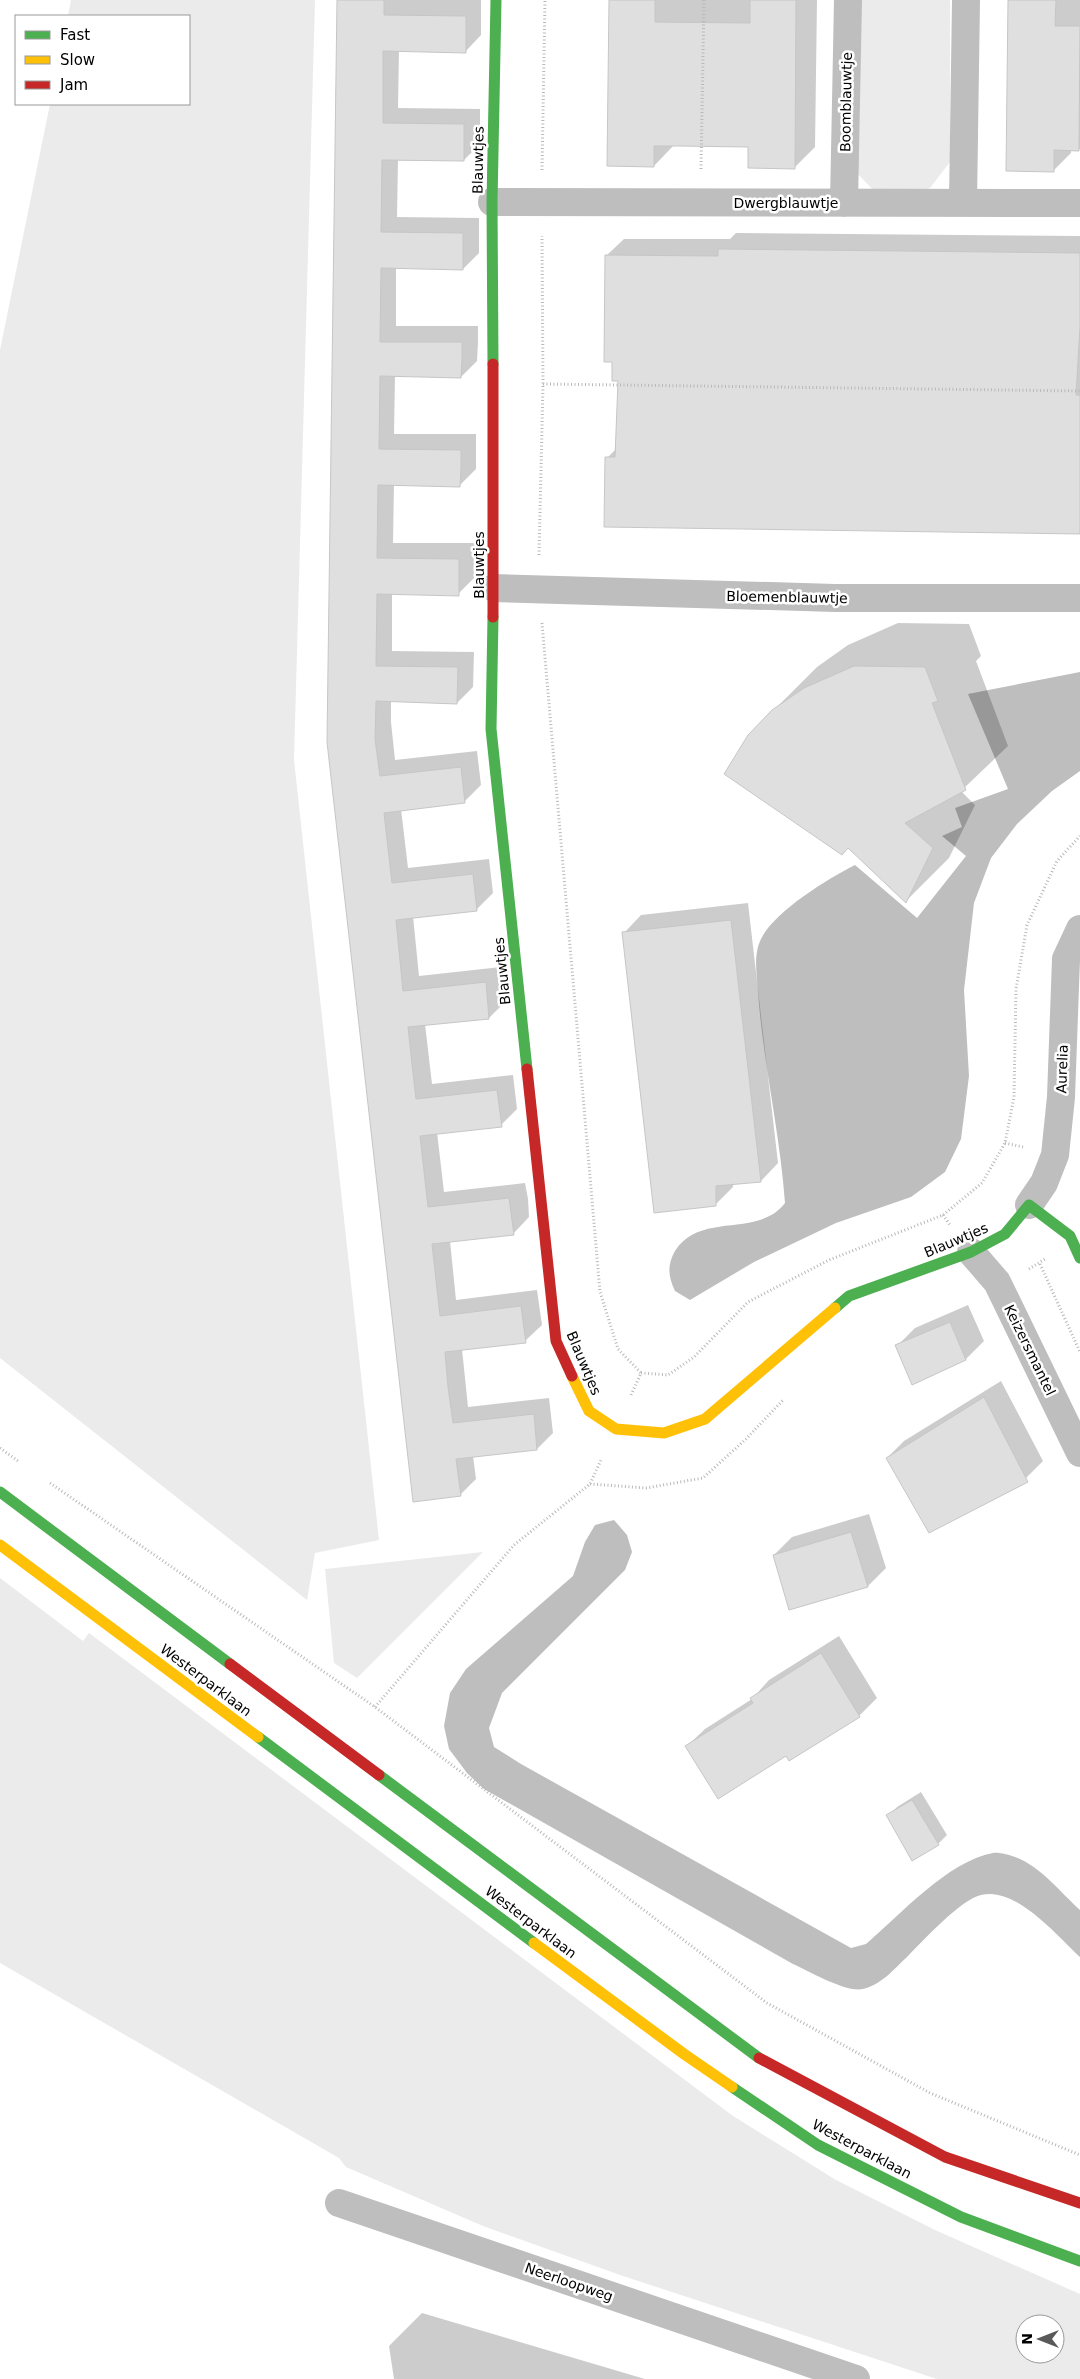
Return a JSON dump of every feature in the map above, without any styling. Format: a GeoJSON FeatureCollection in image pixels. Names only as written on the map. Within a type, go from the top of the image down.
{"type":"FeatureCollection","features":[{"type":"Feature","properties":{"kind":"main road","name":"Blauwtjes"},"geometry":{"type":"LineString","coordinates":[[496,0],[492,202],[494,588],[491,729],[556,1342],[589,1410],[616,1429],[664,1433],[705,1419],[849,1296],[972,1252],[1006,1234],[1028,1205]]}},
{"type":"Feature","properties":{"kind":"main road"},"geometry":{"type":"LineString","coordinates":[[1028,1205],[1070,1236],[1080,1258]]}},
{"type":"Feature","properties":{"kind":"main road","name":"Westerparklaan"},"geometry":{"type":"LineString","coordinates":[[0,1492],[754,2055],[944,2157],[1080,2203]]}},
{"type":"Feature","properties":{"kind":"main road","name":"Westerparklaan"},"geometry":{"type":"LineString","coordinates":[[0,1545],[684,2054],[818,2145],[961,2217],[1080,2261]]}},
{"type":"Feature","properties":{"kind":"street","name":"Boomblauwtje"},"geometry":{"type":"LineString","coordinates":[[844,203],[848,0]]}},
{"type":"Feature","properties":{"kind":"street"},"geometry":{"type":"LineString","coordinates":[[962,203],[966,0]]}},
{"type":"Feature","properties":{"kind":"street","name":"Dwergblauwtje"},"geometry":{"type":"LineString","coordinates":[[492,202],[1080,203]]}},
{"type":"Feature","properties":{"kind":"street","name":"Bloemenblauwtje"},"geometry":{"type":"LineString","coordinates":[[494,588],[835,598],[1080,598]]}},
{"type":"Feature","properties":{"kind":"street","name":"Aurelia"},"geometry":{"type":"LineString","coordinates":[[1028,1205],[1044,1183],[1055,1155],[1061,1097],[1066,959],[1080,928]]}},
{"type":"Feature","properties":{"kind":"street","name":"Keizersmantel"},"geometry":{"type":"LineString","coordinates":[[972,1252],[997,1282],[1080,1453]]}},
{"type":"Feature","properties":{"kind":"street","name":"Neerloopweg"},"geometry":{"type":"LineString","coordinates":[[339,2203],[800,2370],[856,2379]]}},
{"type":"Feature","properties":{"kind":"path"},"geometry":{"type":"LineString","coordinates":[[545,0],[542,202],[543,384],[539,590],[600,1292],[618,1349],[641,1373],[668,1375],[694,1357],[748,1302],[828,1260],[943,1215],[982,1183],[1006,1143],[1014,1097],[1016,989],[1027,925],[1057,862],[1080,836]]}},
{"type":"Feature","properties":{"kind":"path"},"geometry":{"type":"LineString","coordinates":[[701,203],[704,0]]}},
{"type":"Feature","properties":{"kind":"path"},"geometry":{"type":"LineString","coordinates":[[543,384],[1080,391]]}},
{"type":"Feature","properties":{"kind":"path"},"geometry":{"type":"LineString","coordinates":[[997,1282],[1040,1264],[1070,1236]]}},
{"type":"Feature","properties":{"kind":"path"},"geometry":{"type":"LineString","coordinates":[[1040,1264],[1080,1352]]}},
{"type":"Feature","properties":{"kind":"path"},"geometry":{"type":"LineString","coordinates":[[375,1707],[514,1545],[590,1484],[641,1373]]}},
{"type":"Feature","properties":{"kind":"path"},"geometry":{"type":"LineString","coordinates":[[590,1484],[646,1488],[703,1478],[746,1439],[786,1398]]}},
{"type":"Feature","properties":{"kind":"path"},"geometry":{"type":"LineString","coordinates":[[0,1448],[23,1465]]}},
{"type":"Feature","properties":{"kind":"path"},"geometry":{"type":"LineString","coordinates":[[46,1481],[375,1707],[767,2003],[930,2093],[1080,2155]]}},
{"type":"Feature","properties":{"kind":"shaded area"},"geometry":{"type":"Polygon","coordinates":[[[71,0],[315,0],[294,760],[379,1540],[315,1553],[307,1600],[0,1358],[0,350],[50,105],[190,105],[190,15],[68,15],[71,0]]]}},
{"type":"Feature","properties":{"kind":"shaded area"},"geometry":{"type":"Polygon","coordinates":[[[858,0],[950,0],[950,162],[930,188],[919,191],[875,192],[857,173],[858,0]]]}},
{"type":"Feature","properties":{"kind":"shaded area"},"geometry":{"type":"Polygon","coordinates":[[[1080,672],[1080,771],[1052,791],[1017,824],[991,858],[974,903],[964,990],[969,1076],[961,1139],[945,1172],[911,1197],[836,1223],[754,1262],[690,1300],[675,1291],[670,1275],[670,1266],[672,1256],[683,1241],[703,1230],[760,1220],[780,1209],[785,1203],[783,1176],[760,1019],[756,958],[761,939],[777,918],[789,907],[830,879],[855,865],[917,918],[966,856],[942,836],[962,827],[955,808],[1008,789],[968,694],[1080,672]]]}},
{"type":"Feature","properties":{"kind":"shaded area"},"geometry":{"type":"Polygon","coordinates":[[[614,1520],[627,1535],[632,1552],[625,1570],[502,1693],[489,1728],[494,1747],[521,1764],[851,1948],[866,1944],[925,1891],[959,1867],[976,1858],[993,1853],[1015,1857],[1042,1873],[1080,1910],[1080,1957],[1048,1926],[1022,1905],[994,1894],[981,1895],[963,1904],[953,1912],[892,1972],[876,1984],[863,1989],[847,1988],[793,1964],[484,1789],[467,1773],[449,1749],[444,1726],[450,1693],[466,1669],[573,1576],[585,1542],[595,1525],[614,1520]]]}},
{"type":"Feature","properties":{"kind":"shaded area"},"geometry":{"type":"Polygon","coordinates":[[[483,1552],[357,1678],[334,1663],[325,1569],[483,1552]]]}},
{"type":"Feature","properties":{"kind":"shaded area"},"geometry":{"type":"Polygon","coordinates":[[[0,1578],[83,1641],[89,1633],[733,2116],[836,2180],[935,2230],[1080,2294],[1080,2379],[937,2379],[623,2276],[483,2226],[346,2167],[339,2158],[0,1963],[0,1578]]]}},
{"type":"Feature","properties":{"kind":"building"},"geometry":{"type":"Polygon","coordinates":[[[337,0],[384,0],[384,15],[466,16],[466,53],[383,51],[383,123],[464,124],[464,161],[382,160],[381,232],[463,233],[463,270],[381,268],[380,342],[462,342],[462,360],[461,378],[380,376],[379,449],[461,450],[461,469],[460,487],[378,485],[377,558],[459,559],[459,596],[377,594],[376,666],[458,667],[457,704],[376,701],[375,739],[380,776],[461,767],[465,803],[384,813],[392,883],[473,874],[477,911],[396,920],[403,991],[486,982],[489,1019],[408,1027],[412,1064],[416,1099],[497,1090],[502,1127],[420,1136],[428,1207],[509,1198],[514,1235],[432,1244],[440,1316],[521,1306],[526,1343],[445,1352],[448,1387],[453,1423],[534,1414],[537,1450],[456,1459],[461,1496],[413,1502],[327,742],[337,0]]]}},
{"type":"Feature","properties":{"kind":"building"},"geometry":{"type":"Polygon","coordinates":[[[609,0],[655,0],[655,22],[750,23],[750,0],[796,0],[795,169],[748,168],[748,147],[654,146],[654,167],[607,166],[609,0]]]}},
{"type":"Feature","properties":{"kind":"building"},"geometry":{"type":"Polygon","coordinates":[[[1008,0],[1056,0],[1055,26],[1080,26],[1079,151],[1054,150],[1054,172],[1006,171],[1008,0]]]}},
{"type":"Feature","properties":{"kind":"building"},"geometry":{"type":"Polygon","coordinates":[[[718,249],[1080,253],[1080,327],[1076,395],[1080,395],[1080,534],[604,527],[605,457],[615,457],[618,381],[612,381],[612,362],[604,362],[605,255],[718,256],[718,249]]]}},
{"type":"Feature","properties":{"kind":"building"},"geometry":{"type":"Polygon","coordinates":[[[854,666],[925,667],[938,701],[932,703],[966,790],[905,823],[933,848],[906,903],[848,848],[842,855],[724,774],[748,735],[772,710],[804,688],[854,666]]]}},
{"type":"Feature","properties":{"kind":"building"},"geometry":{"type":"Polygon","coordinates":[[[731,920],[761,1182],[716,1186],[716,1206],[654,1213],[622,932],[731,920]]]}},
{"type":"Feature","properties":{"kind":"building"},"geometry":{"type":"Polygon","coordinates":[[[950,1322],[966,1360],[912,1385],[895,1345],[950,1322]]]}},
{"type":"Feature","properties":{"kind":"building"},"geometry":{"type":"Polygon","coordinates":[[[984,1397],[1028,1482],[929,1533],[886,1458],[984,1397]]]}},
{"type":"Feature","properties":{"kind":"building"},"geometry":{"type":"Polygon","coordinates":[[[851,1532],[868,1587],[789,1610],[773,1555],[851,1532]]]}},
{"type":"Feature","properties":{"kind":"building"},"geometry":{"type":"Polygon","coordinates":[[[821,1653],[860,1717],[789,1761],[786,1756],[718,1799],[685,1746],[753,1703],[750,1698],[821,1653]]]}},
{"type":"Feature","properties":{"kind":"building"},"geometry":{"type":"Polygon","coordinates":[[[912,1800],[939,1845],[912,1861],[886,1815],[912,1800]]]}},
{"type":"Feature","properties":{"kind":"traffic: fast"},"geometry":{"type":"LineString","coordinates":[[493,364],[492,202],[496,0]]}},
{"type":"Feature","properties":{"kind":"traffic: fast"},"geometry":{"type":"LineString","coordinates":[[493,617],[491,729],[527,1069]]}},
{"type":"Feature","properties":{"kind":"traffic: fast"},"geometry":{"type":"LineString","coordinates":[[835,1308],[849,1296],[971,1252],[1005,1234],[1029,1205],[1070,1236],[1080,1258]]}},
{"type":"Feature","properties":{"kind":"traffic: fast"},"geometry":{"type":"LineString","coordinates":[[0,1492],[230,1664]]}},
{"type":"Feature","properties":{"kind":"traffic: fast"},"geometry":{"type":"LineString","coordinates":[[258,1737],[534,1943]]}},
{"type":"Feature","properties":{"kind":"traffic: fast"},"geometry":{"type":"LineString","coordinates":[[379,1775],[759,2058]]}},
{"type":"Feature","properties":{"kind":"traffic: fast"},"geometry":{"type":"LineString","coordinates":[[732,2087],[818,2145],[961,2217],[1080,2261]]}},
{"type":"Feature","properties":{"kind":"traffic: slow"},"geometry":{"type":"LineString","coordinates":[[572,1376],[589,1411],[616,1429],[664,1433],[705,1419],[835,1308]]}},
{"type":"Feature","properties":{"kind":"traffic: slow"},"geometry":{"type":"LineString","coordinates":[[0,1545],[258,1737]]}},
{"type":"Feature","properties":{"kind":"traffic: slow"},"geometry":{"type":"LineString","coordinates":[[534,1943],[684,2054],[732,2087]]}},
{"type":"Feature","properties":{"kind":"traffic: jam"},"geometry":{"type":"LineString","coordinates":[[493,364],[493,617]]}},
{"type":"Feature","properties":{"kind":"traffic: jam"},"geometry":{"type":"LineString","coordinates":[[527,1069],[556,1341],[572,1376]]}},
{"type":"Feature","properties":{"kind":"traffic: jam"},"geometry":{"type":"LineString","coordinates":[[230,1664],[379,1775]]}},
{"type":"Feature","properties":{"kind":"traffic: jam"},"geometry":{"type":"LineString","coordinates":[[759,2058],[945,2157],[1080,2203]]}}]}
